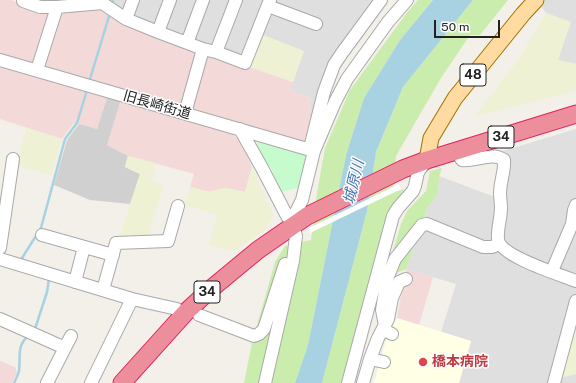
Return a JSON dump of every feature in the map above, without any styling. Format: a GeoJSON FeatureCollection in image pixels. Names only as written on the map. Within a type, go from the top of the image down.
{"type":"FeatureCollection","features":[{"type":"Feature","properties":{"kind":"highway","name":"34"},"geometry":{"type":"LineString","coordinates":[[122,383],[181,317],[212,288],[258,250],[403,169],[427,160],[576,114]]}},
{"type":"Feature","properties":{"kind":"main road","name":"48"},"geometry":{"type":"LineString","coordinates":[[427,160],[431,138],[455,98],[536,0]]}},
{"type":"Feature","properties":{"kind":"street"},"geometry":{"type":"LineString","coordinates":[[24,0],[23,2],[40,6],[57,7],[102,3],[126,19],[203,49],[216,52],[245,63],[269,3],[316,24]]}},
{"type":"Feature","properties":{"kind":"street"},"geometry":{"type":"LineString","coordinates":[[126,19],[133,0]]}},
{"type":"Feature","properties":{"kind":"street"},"geometry":{"type":"LineString","coordinates":[[158,32],[170,0]]}},
{"type":"Feature","properties":{"kind":"street"},"geometry":{"type":"LineString","coordinates":[[187,43],[203,0]]}},
{"type":"Feature","properties":{"kind":"street"},"geometry":{"type":"LineString","coordinates":[[216,52],[236,0]]}},
{"type":"Feature","properties":{"kind":"street"},"geometry":{"type":"LineString","coordinates":[[314,151],[310,144],[324,92],[334,66],[381,0]]}},
{"type":"Feature","properties":{"kind":"street"},"geometry":{"type":"LineString","coordinates":[[388,22],[396,0]]}},
{"type":"Feature","properties":{"kind":"street"},"geometry":{"type":"LineString","coordinates":[[265,383],[293,261],[299,227],[296,212],[302,200],[314,151],[335,102],[347,79],[388,22],[407,0]]}},
{"type":"Feature","properties":{"kind":"street"},"geometry":{"type":"LineString","coordinates":[[37,70],[57,7]]}},
{"type":"Feature","properties":{"kind":"street"},"geometry":{"type":"LineString","coordinates":[[185,113],[203,49]]}},
{"type":"Feature","properties":{"kind":"street","name":"旧長崎街道"},"geometry":{"type":"LineString","coordinates":[[0,60],[314,151]]}},
{"type":"Feature","properties":{"kind":"street"},"geometry":{"type":"LineString","coordinates":[[240,129],[287,216],[299,227]]}},
{"type":"Feature","properties":{"kind":"street"},"geometry":{"type":"LineString","coordinates":[[456,151],[462,160],[468,161],[496,156],[504,160],[500,193],[501,208],[498,238],[499,244],[506,250],[530,264],[576,281]]}},
{"type":"Feature","properties":{"kind":"street"},"geometry":{"type":"LineString","coordinates":[[0,248],[13,159]]}},
{"type":"Feature","properties":{"kind":"street"},"geometry":{"type":"LineString","coordinates":[[348,383],[382,278],[392,216],[413,191],[418,172],[427,160]]}},
{"type":"Feature","properties":{"kind":"street"},"geometry":{"type":"LineString","coordinates":[[552,272],[572,224],[576,205]]}},
{"type":"Feature","properties":{"kind":"street"},"geometry":{"type":"LineString","coordinates":[[103,290],[116,243],[168,241],[178,206]]}},
{"type":"Feature","properties":{"kind":"street"},"geometry":{"type":"LineString","coordinates":[[388,330],[382,310],[382,278],[422,225],[427,224],[483,247],[492,247],[499,244]]}},
{"type":"Feature","properties":{"kind":"street"},"geometry":{"type":"LineString","coordinates":[[198,315],[254,336],[259,334],[264,329],[286,260],[299,227]]}},
{"type":"Feature","properties":{"kind":"street"},"geometry":{"type":"LineString","coordinates":[[42,235],[113,255]]}},
{"type":"Feature","properties":{"kind":"street"},"geometry":{"type":"LineString","coordinates":[[75,282],[84,247]]}},
{"type":"Feature","properties":{"kind":"street"},"geometry":{"type":"LineString","coordinates":[[0,258],[132,299],[177,310]]}},
{"type":"Feature","properties":{"kind":"street"},"geometry":{"type":"LineString","coordinates":[[388,330],[388,319],[392,298],[399,282],[406,279]]}},
{"type":"Feature","properties":{"kind":"street"},"geometry":{"type":"LineString","coordinates":[[92,383],[132,299]]}},
{"type":"Feature","properties":{"kind":"street"},"geometry":{"type":"LineString","coordinates":[[554,383],[576,302]]}},
{"type":"Feature","properties":{"kind":"street"},"geometry":{"type":"LineString","coordinates":[[0,319],[65,348]]}},
{"type":"Feature","properties":{"kind":"street"},"geometry":{"type":"LineString","coordinates":[[363,383],[378,338],[388,330]]}},
{"type":"Feature","properties":{"kind":"street"},"geometry":{"type":"LineString","coordinates":[[47,383],[71,336]]}},
{"type":"Feature","properties":{"kind":"street"},"geometry":{"type":"LineString","coordinates":[[370,359],[384,362]]}},
{"type":"Feature","properties":{"kind":"shaded area"},"geometry":{"type":"Polygon","coordinates":[[[0,0],[11,0],[27,7],[103,8],[247,66],[293,82],[291,91],[311,98],[309,108],[316,111],[306,144],[229,131],[242,143],[252,167],[245,192],[225,188],[209,192],[190,187],[194,174],[128,156],[107,145],[120,99],[108,95],[97,129],[74,123],[62,139],[0,119],[0,0]]]}},
{"type":"Feature","properties":{"kind":"shaded area"},"geometry":{"type":"Polygon","coordinates":[[[104,0],[386,0],[334,64],[316,111],[309,108],[311,98],[291,91],[304,51],[247,66],[200,51],[104,0]]]}},
{"type":"Feature","properties":{"kind":"shaded area"},"geometry":{"type":"Polygon","coordinates":[[[545,0],[576,0],[576,64],[558,60],[570,22],[546,13],[540,5],[545,0]]]}},
{"type":"Feature","properties":{"kind":"shaded area"},"geometry":{"type":"Polygon","coordinates":[[[546,13],[571,22],[558,60],[576,64],[576,91],[475,116],[521,56],[546,13]]]}},
{"type":"Feature","properties":{"kind":"shaded area"},"geometry":{"type":"Polygon","coordinates":[[[261,34],[304,51],[293,82],[247,66],[261,34]]]}},
{"type":"Feature","properties":{"kind":"shaded area"},"geometry":{"type":"Polygon","coordinates":[[[108,95],[121,99],[107,145],[128,156],[125,167],[140,174],[130,204],[90,200],[54,185],[67,140],[79,124],[97,129],[108,95]]]}},
{"type":"Feature","properties":{"kind":"shaded area"},"geometry":{"type":"Polygon","coordinates":[[[26,128],[62,139],[51,175],[17,166],[26,128]]]}},
{"type":"Feature","properties":{"kind":"shaded area"},"geometry":{"type":"Polygon","coordinates":[[[576,129],[576,326],[573,325],[559,378],[576,374],[576,383],[459,383],[471,341],[441,332],[456,284],[406,269],[428,207],[438,194],[439,176],[495,197],[503,151],[576,129]]]}},
{"type":"Feature","properties":{"kind":"shaded area"},"geometry":{"type":"Polygon","coordinates":[[[128,156],[156,163],[152,181],[164,184],[147,238],[119,239],[140,174],[125,167],[128,156]]]}},
{"type":"Feature","properties":{"kind":"shaded area"},"geometry":{"type":"Polygon","coordinates":[[[252,167],[273,215],[265,230],[234,251],[209,245],[217,215],[185,205],[190,187],[209,192],[225,188],[245,192],[252,167]]]}},
{"type":"Feature","properties":{"kind":"shaded area"},"geometry":{"type":"Polygon","coordinates":[[[406,269],[433,277],[419,325],[397,318],[406,269]]]}},
{"type":"Feature","properties":{"kind":"shaded area","name":"橋本病院"},"geometry":{"type":"Polygon","coordinates":[[[397,318],[471,341],[459,383],[374,383],[387,337],[397,318]]]}},
{"type":"Feature","properties":{"kind":"shaded area"},"geometry":{"type":"Polygon","coordinates":[[[573,325],[576,326],[576,374],[559,378],[573,325]]]}},
{"type":"Feature","properties":{"kind":"shaded area"},"geometry":{"type":"Polygon","coordinates":[[[0,361],[15,367],[17,373],[12,383],[0,383],[0,361]]]}},
{"type":"Feature","properties":{"kind":"green space"},"geometry":{"type":"Polygon","coordinates":[[[418,0],[433,0],[400,40],[364,98],[346,155],[308,345],[295,383],[244,383],[252,343],[275,262],[285,246],[311,240],[325,148],[350,90],[418,0]]]}},
{"type":"Feature","properties":{"kind":"green space"},"geometry":{"type":"Polygon","coordinates":[[[473,0],[508,0],[480,35],[470,35],[441,78],[396,156],[393,193],[404,189],[388,216],[343,383],[322,383],[367,211],[376,152],[403,87],[473,0]]]}},
{"type":"Feature","properties":{"kind":"green space"},"geometry":{"type":"Polygon","coordinates":[[[259,140],[306,155],[301,187],[281,192],[271,168],[264,162],[256,146],[259,140]]]}},
{"type":"Feature","properties":{"kind":"green space"},"geometry":{"type":"Polygon","coordinates":[[[442,168],[439,177],[438,194],[428,207],[406,269],[394,274],[391,257],[401,224],[407,211],[426,191],[430,171],[442,168]]]}},
{"type":"Feature","properties":{"kind":"water","name":"城原川"},"geometry":{"type":"Polygon","coordinates":[[[433,0],[473,0],[403,87],[376,152],[367,211],[322,383],[295,383],[308,345],[346,155],[364,98],[400,40],[433,0]]]}},
{"type":"Feature","properties":{"kind":"pier"},"geometry":{"type":"Polygon","coordinates":[[[399,184],[401,189],[310,233],[309,228],[399,184]]]}},
{"type":"Feature","properties":{"kind":"waterway"},"geometry":{"type":"LineString","coordinates":[[112,6],[113,0]]}},
{"type":"Feature","properties":{"kind":"waterway"},"geometry":{"type":"LineString","coordinates":[[90,79],[110,13]]}},
{"type":"Feature","properties":{"kind":"waterway"},"geometry":{"type":"LineString","coordinates":[[24,262],[22,258],[41,228],[65,139],[77,123],[87,90]]}},
{"type":"Feature","properties":{"kind":"waterway"},"geometry":{"type":"LineString","coordinates":[[33,331],[35,329],[47,292],[49,279]]}},
{"type":"Feature","properties":{"kind":"waterway"},"geometry":{"type":"LineString","coordinates":[[14,383],[19,371],[20,348],[28,336]]}},
{"type":"Feature","properties":{"kind":"place","name":"橋本病院"},"geometry":{"type":"Point","coordinates":[423,362]}}]}
